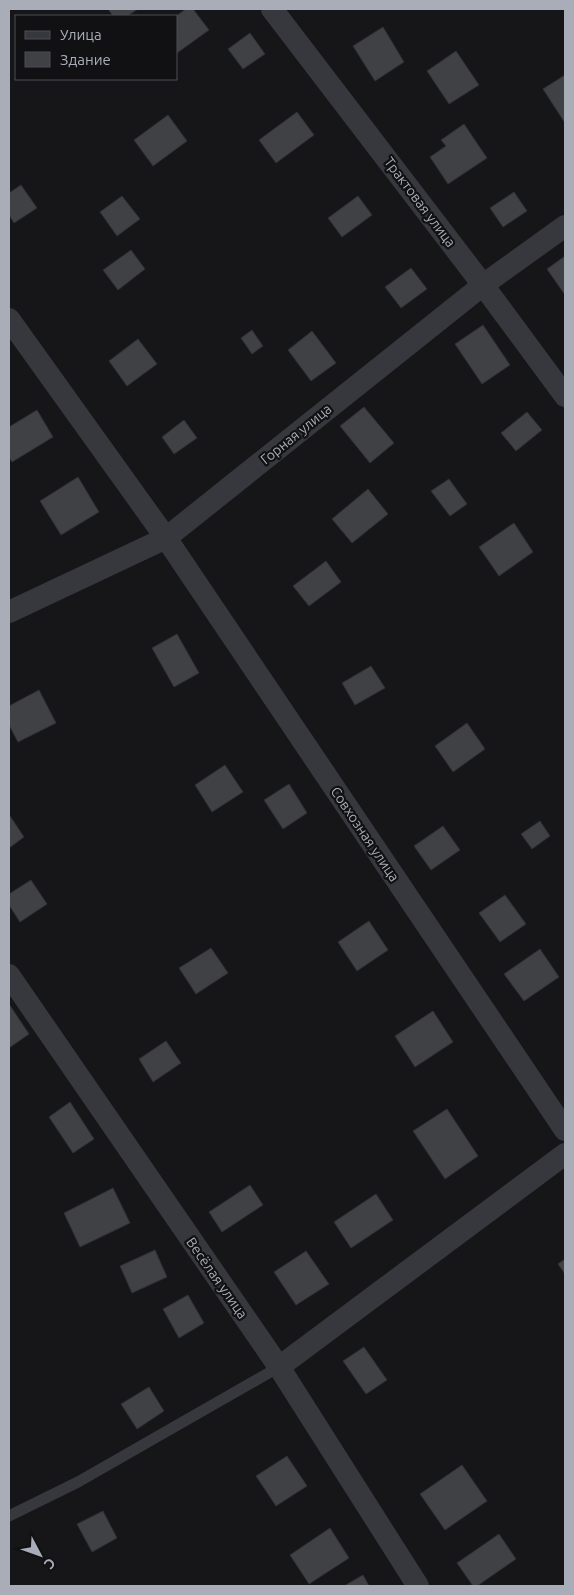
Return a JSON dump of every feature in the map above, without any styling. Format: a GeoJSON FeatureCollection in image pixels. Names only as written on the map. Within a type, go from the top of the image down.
{"type":"FeatureCollection","features":[{"type":"Feature","properties":{"kind":"street","name":"Трактовая улица"},"geometry":{"type":"LineString","coordinates":[[272,9],[483,285],[565,396]]}},
{"type":"Feature","properties":{"kind":"street","name":"Горная улица"},"geometry":{"type":"LineString","coordinates":[[9,612],[166,538],[483,285],[565,226]]}},
{"type":"Feature","properties":{"kind":"street","name":"Совхозная улица"},"geometry":{"type":"LineString","coordinates":[[9,319],[166,538],[565,1130]]}},
{"type":"Feature","properties":{"kind":"street","name":"Весёлая улица"},"geometry":{"type":"LineString","coordinates":[[9,975],[279,1368],[418,1586]]}},
{"type":"Feature","properties":{"kind":"street"},"geometry":{"type":"LineString","coordinates":[[279,1368],[565,1154]]}},
{"type":"Feature","properties":{"kind":"lane"},"geometry":{"type":"LineString","coordinates":[[9,1516],[78,1482],[279,1368]]}},
{"type":"Feature","properties":{"kind":"building"},"geometry":{"type":"Polygon","coordinates":[[[108,9],[138,9],[129,15],[112,15],[108,9]]]}},
{"type":"Feature","properties":{"kind":"building"},"geometry":{"type":"Polygon","coordinates":[[[186,9],[193,9],[209,30],[178,52],[178,15],[186,9]]]}},
{"type":"Feature","properties":{"kind":"building"},"geometry":{"type":"Polygon","coordinates":[[[383,27],[404,62],[375,81],[353,46],[383,27]]]}},
{"type":"Feature","properties":{"kind":"building"},"geometry":{"type":"Polygon","coordinates":[[[250,33],[265,54],[243,69],[228,49],[250,33]]]}},
{"type":"Feature","properties":{"kind":"building"},"geometry":{"type":"Polygon","coordinates":[[[456,51],[479,85],[449,104],[427,71],[456,51]]]}},
{"type":"Feature","properties":{"kind":"building"},"geometry":{"type":"Polygon","coordinates":[[[565,75],[565,123],[543,89],[565,75]]]}},
{"type":"Feature","properties":{"kind":"building"},"geometry":{"type":"Polygon","coordinates":[[[297,112],[314,135],[276,163],[259,140],[297,112]]]}},
{"type":"Feature","properties":{"kind":"building"},"geometry":{"type":"Polygon","coordinates":[[[168,115],[187,141],[153,166],[134,140],[168,115]]]}},
{"type":"Feature","properties":{"kind":"building"},"geometry":{"type":"Polygon","coordinates":[[[464,124],[487,158],[448,184],[430,157],[446,146],[441,140],[464,124]]]}},
{"type":"Feature","properties":{"kind":"building"},"geometry":{"type":"Polygon","coordinates":[[[21,185],[37,208],[14,223],[9,215],[9,193],[21,185]]]}},
{"type":"Feature","properties":{"kind":"building"},"geometry":{"type":"Polygon","coordinates":[[[514,192],[527,211],[503,227],[490,208],[514,192]]]}},
{"type":"Feature","properties":{"kind":"building"},"geometry":{"type":"Polygon","coordinates":[[[122,196],[140,219],[117,236],[100,212],[122,196]]]}},
{"type":"Feature","properties":{"kind":"building"},"geometry":{"type":"Polygon","coordinates":[[[358,196],[372,215],[342,237],[328,218],[358,196]]]}},
{"type":"Feature","properties":{"kind":"building"},"geometry":{"type":"Polygon","coordinates":[[[131,250],[145,269],[118,290],[103,270],[131,250]]]}},
{"type":"Feature","properties":{"kind":"building"},"geometry":{"type":"Polygon","coordinates":[[[565,256],[565,295],[547,269],[565,256]]]}},
{"type":"Feature","properties":{"kind":"building"},"geometry":{"type":"Polygon","coordinates":[[[411,268],[427,289],[401,308],[385,287],[411,268]]]}},
{"type":"Feature","properties":{"kind":"building"},"geometry":{"type":"Polygon","coordinates":[[[483,325],[510,365],[482,384],[455,344],[483,325]]]}},
{"type":"Feature","properties":{"kind":"building"},"geometry":{"type":"Polygon","coordinates":[[[252,330],[263,346],[252,354],[241,338],[252,330]]]}},
{"type":"Feature","properties":{"kind":"building"},"geometry":{"type":"Polygon","coordinates":[[[312,331],[336,363],[311,381],[288,350],[312,331]]]}},
{"type":"Feature","properties":{"kind":"building"},"geometry":{"type":"Polygon","coordinates":[[[138,339],[157,364],[127,386],[109,361],[138,339]]]}},
{"type":"Feature","properties":{"kind":"building"},"geometry":{"type":"Polygon","coordinates":[[[364,407],[394,443],[370,463],[340,426],[364,407]]]}},
{"type":"Feature","properties":{"kind":"building"},"geometry":{"type":"Polygon","coordinates":[[[37,410],[53,437],[12,462],[9,457],[9,427],[37,410]]]}},
{"type":"Feature","properties":{"kind":"building"},"geometry":{"type":"Polygon","coordinates":[[[527,412],[542,430],[516,451],[501,433],[527,412]]]}},
{"type":"Feature","properties":{"kind":"building"},"geometry":{"type":"Polygon","coordinates":[[[184,420],[197,438],[174,454],[162,437],[184,420]]]}},
{"type":"Feature","properties":{"kind":"building"},"geometry":{"type":"Polygon","coordinates":[[[78,477],[99,512],[61,535],[40,501],[78,477]]]}},
{"type":"Feature","properties":{"kind":"building"},"geometry":{"type":"Polygon","coordinates":[[[449,479],[467,504],[450,516],[431,491],[449,479]]]}},
{"type":"Feature","properties":{"kind":"building"},"geometry":{"type":"Polygon","coordinates":[[[368,489],[388,514],[352,543],[332,519],[368,489]]]}},
{"type":"Feature","properties":{"kind":"building"},"geometry":{"type":"Polygon","coordinates":[[[514,523],[533,552],[499,576],[479,547],[514,523]]]}},
{"type":"Feature","properties":{"kind":"building"},"geometry":{"type":"Polygon","coordinates":[[[326,561],[341,582],[309,606],[293,586],[326,561]]]}},
{"type":"Feature","properties":{"kind":"building"},"geometry":{"type":"Polygon","coordinates":[[[177,634],[199,673],[174,687],[152,648],[177,634]]]}},
{"type":"Feature","properties":{"kind":"building"},"geometry":{"type":"Polygon","coordinates":[[[371,666],[385,688],[355,705],[342,683],[371,666]]]}},
{"type":"Feature","properties":{"kind":"building"},"geometry":{"type":"Polygon","coordinates":[[[39,690],[56,723],[18,742],[9,725],[9,706],[39,690]]]}},
{"type":"Feature","properties":{"kind":"building"},"geometry":{"type":"Polygon","coordinates":[[[467,723],[485,749],[453,772],[435,746],[467,723]]]}},
{"type":"Feature","properties":{"kind":"building"},"geometry":{"type":"Polygon","coordinates":[[[225,765],[243,792],[212,812],[195,785],[225,765]]]}},
{"type":"Feature","properties":{"kind":"building"},"geometry":{"type":"Polygon","coordinates":[[[289,784],[307,813],[283,829],[264,800],[289,784]]]}},
{"type":"Feature","properties":{"kind":"building"},"geometry":{"type":"Polygon","coordinates":[[[9,816],[24,837],[9,848],[9,816]]]}},
{"type":"Feature","properties":{"kind":"building"},"geometry":{"type":"Polygon","coordinates":[[[540,821],[550,836],[532,849],[521,834],[540,821]]]}},
{"type":"Feature","properties":{"kind":"building"},"geometry":{"type":"Polygon","coordinates":[[[443,826],[460,850],[431,870],[414,846],[443,826]]]}},
{"type":"Feature","properties":{"kind":"building"},"geometry":{"type":"Polygon","coordinates":[[[31,880],[47,904],[20,922],[9,905],[9,894],[31,880]]]}},
{"type":"Feature","properties":{"kind":"building"},"geometry":{"type":"Polygon","coordinates":[[[505,895],[526,924],[500,942],[479,913],[505,895]]]}},
{"type":"Feature","properties":{"kind":"building"},"geometry":{"type":"Polygon","coordinates":[[[369,921],[388,950],[357,971],[338,942],[369,921]]]}},
{"type":"Feature","properties":{"kind":"building"},"geometry":{"type":"Polygon","coordinates":[[[211,948],[228,973],[196,994],[179,968],[211,948]]]}},
{"type":"Feature","properties":{"kind":"building"},"geometry":{"type":"Polygon","coordinates":[[[540,949],[559,977],[524,1001],[504,974],[540,949]]]}},
{"type":"Feature","properties":{"kind":"building"},"geometry":{"type":"Polygon","coordinates":[[[9,1004],[29,1034],[9,1048],[9,1004]]]}},
{"type":"Feature","properties":{"kind":"building"},"geometry":{"type":"Polygon","coordinates":[[[433,1011],[453,1042],[415,1067],[395,1036],[433,1011]]]}},
{"type":"Feature","properties":{"kind":"building"},"geometry":{"type":"Polygon","coordinates":[[[166,1041],[181,1063],[153,1082],[139,1059],[166,1041]]]}},
{"type":"Feature","properties":{"kind":"building"},"geometry":{"type":"Polygon","coordinates":[[[70,1102],[94,1139],[73,1153],[49,1117],[70,1102]]]}},
{"type":"Feature","properties":{"kind":"building"},"geometry":{"type":"Polygon","coordinates":[[[447,1109],[478,1156],[445,1179],[413,1131],[447,1109]]]}},
{"type":"Feature","properties":{"kind":"building"},"geometry":{"type":"Polygon","coordinates":[[[250,1185],[263,1205],[222,1232],[209,1212],[250,1185]]]}},
{"type":"Feature","properties":{"kind":"building"},"geometry":{"type":"Polygon","coordinates":[[[113,1188],[130,1223],[80,1247],[64,1213],[113,1188]]]}},
{"type":"Feature","properties":{"kind":"building"},"geometry":{"type":"Polygon","coordinates":[[[376,1194],[393,1220],[351,1248],[334,1222],[376,1194]]]}},
{"type":"Feature","properties":{"kind":"building"},"geometry":{"type":"Polygon","coordinates":[[[155,1250],[167,1277],[132,1293],[120,1266],[155,1250]]]}},
{"type":"Feature","properties":{"kind":"building"},"geometry":{"type":"Polygon","coordinates":[[[306,1251],[329,1284],[296,1305],[274,1272],[306,1251]]]}},
{"type":"Feature","properties":{"kind":"building"},"geometry":{"type":"Polygon","coordinates":[[[565,1259],[565,1274],[558,1264],[565,1259]]]}},
{"type":"Feature","properties":{"kind":"building"},"geometry":{"type":"Polygon","coordinates":[[[188,1295],[204,1323],[179,1338],[163,1309],[188,1295]]]}},
{"type":"Feature","properties":{"kind":"building"},"geometry":{"type":"Polygon","coordinates":[[[364,1347],[387,1380],[366,1394],[343,1361],[364,1347]]]}},
{"type":"Feature","properties":{"kind":"building"},"geometry":{"type":"Polygon","coordinates":[[[149,1387],[164,1411],[137,1429],[121,1404],[149,1387]]]}},
{"type":"Feature","properties":{"kind":"building"},"geometry":{"type":"Polygon","coordinates":[[[287,1456],[307,1486],[276,1506],[256,1476],[287,1456]]]}},
{"type":"Feature","properties":{"kind":"building"},"geometry":{"type":"Polygon","coordinates":[[[462,1465],[487,1501],[445,1530],[420,1494],[462,1465]]]}},
{"type":"Feature","properties":{"kind":"building"},"geometry":{"type":"Polygon","coordinates":[[[103,1511],[117,1538],[92,1552],[77,1524],[103,1511]]]}},
{"type":"Feature","properties":{"kind":"building"},"geometry":{"type":"Polygon","coordinates":[[[330,1528],[349,1558],[309,1584],[290,1555],[330,1528]]]}},
{"type":"Feature","properties":{"kind":"building"},"geometry":{"type":"Polygon","coordinates":[[[499,1534],[516,1559],[477,1586],[473,1586],[457,1563],[499,1534]]]}},
{"type":"Feature","properties":{"kind":"building"},"geometry":{"type":"Polygon","coordinates":[[[363,1575],[369,1586],[344,1586],[363,1575]]]}}]}
